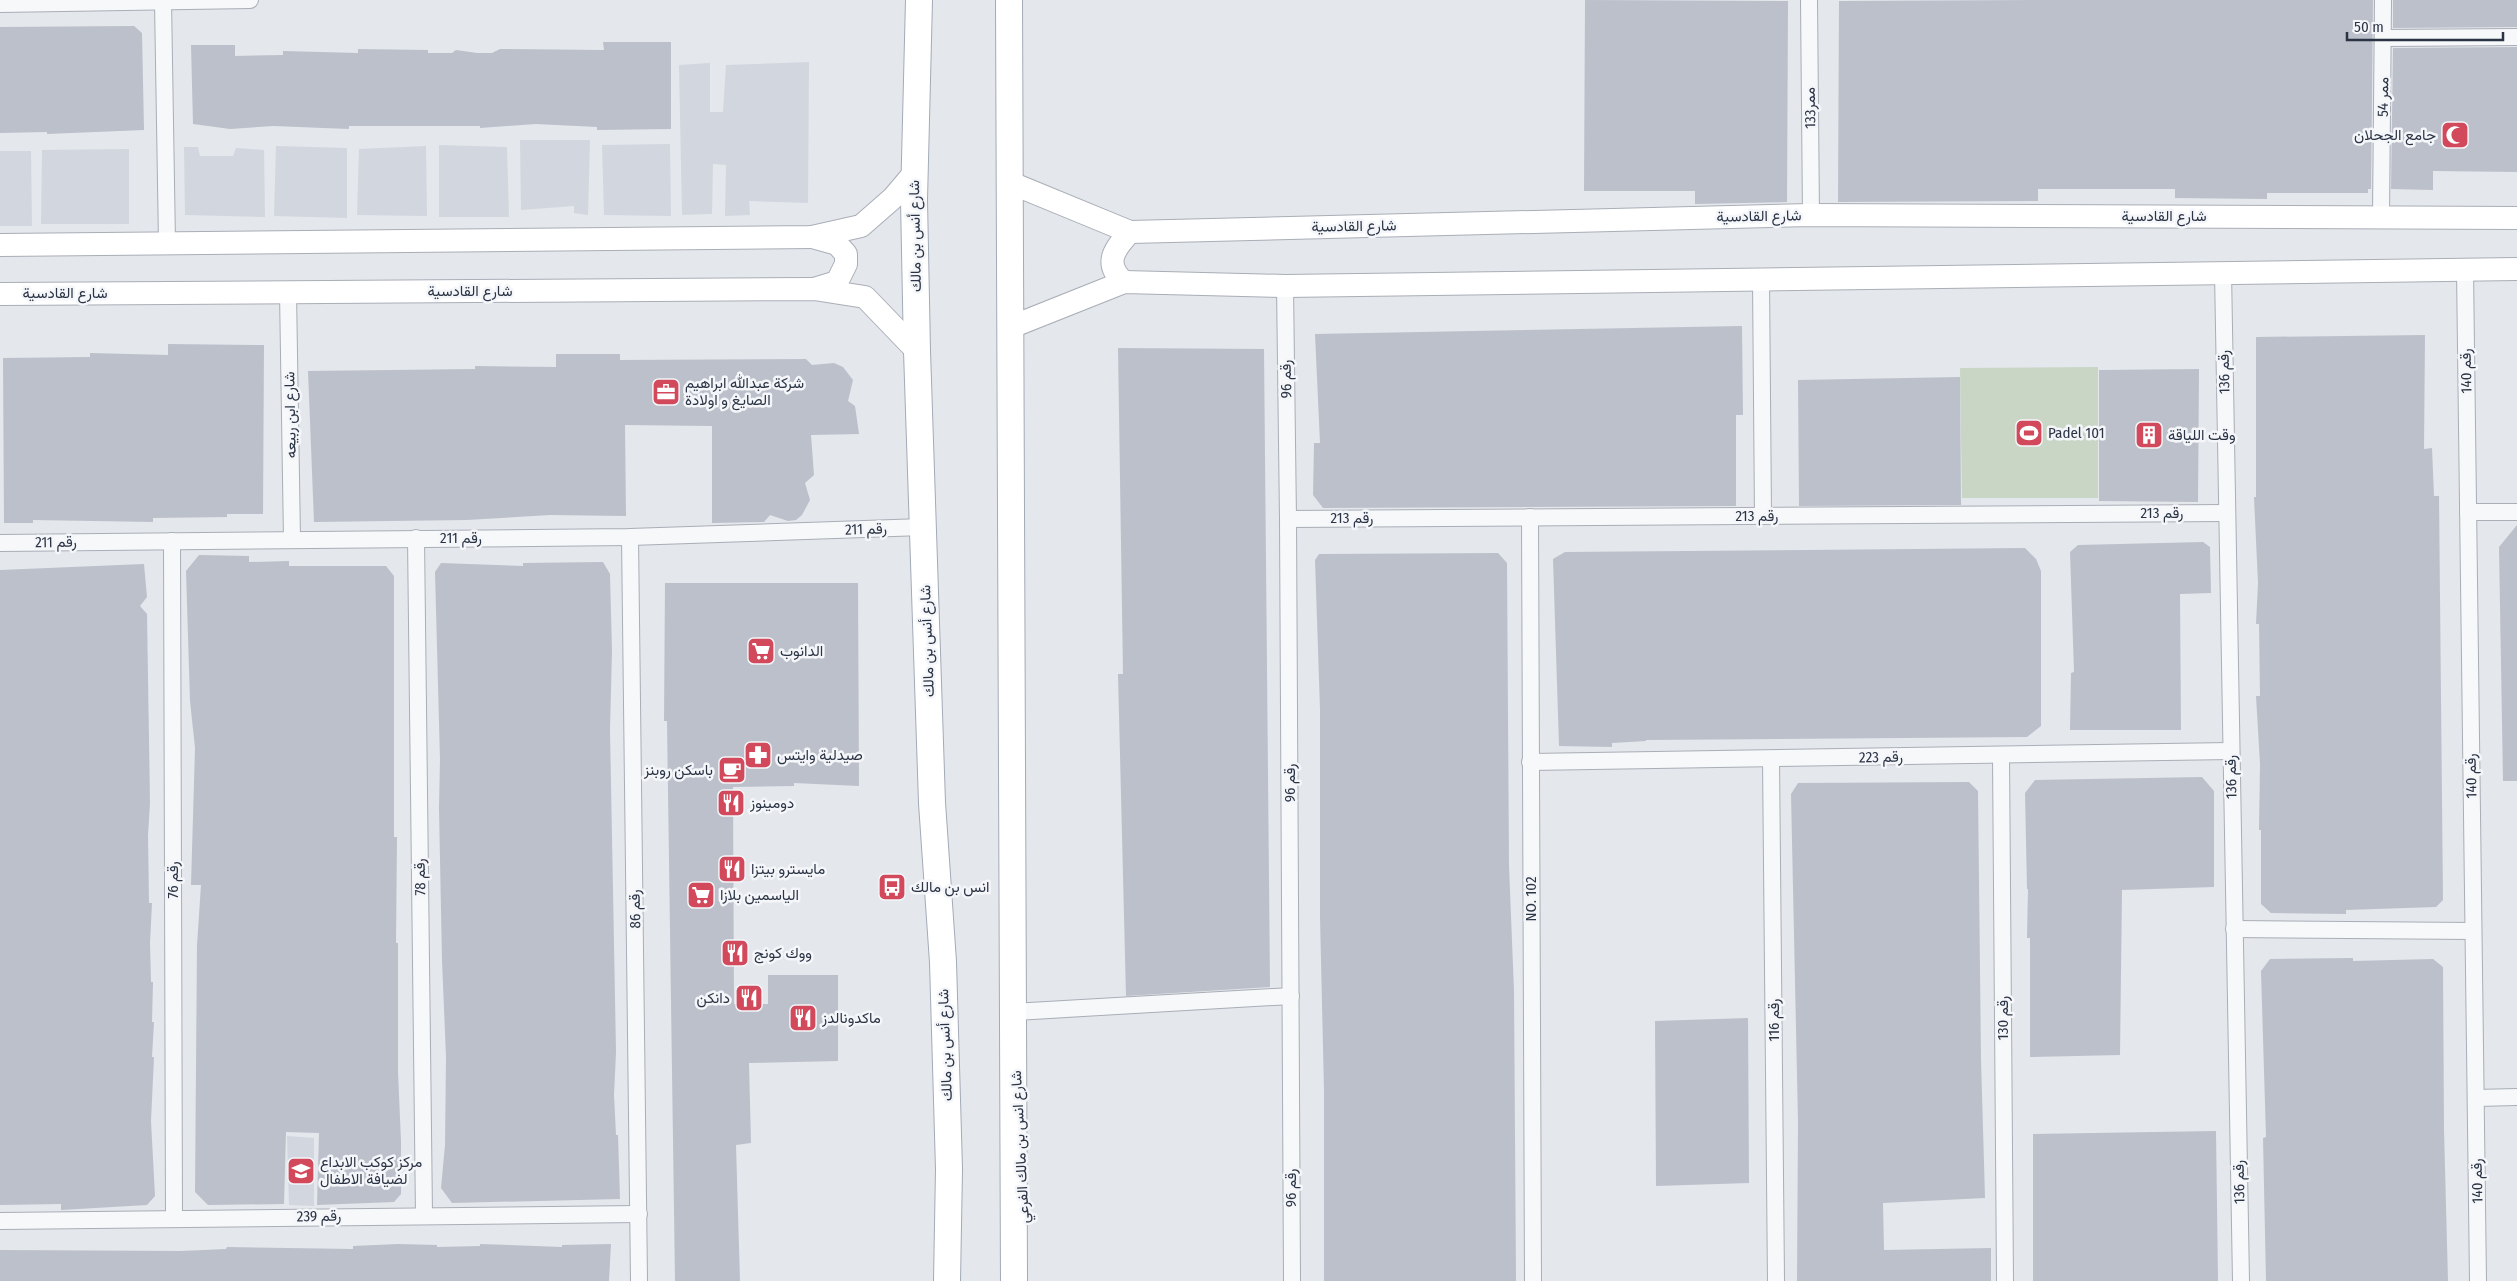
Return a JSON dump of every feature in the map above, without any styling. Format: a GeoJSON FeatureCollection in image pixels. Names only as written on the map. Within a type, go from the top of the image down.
{"type":"FeatureCollection","features":[{"type":"Feature","properties":{"kind":"main road","name":"شارع أنس بن مالك"},"geometry":{"type":"LineString","coordinates":[[919,0],[914,172],[917,351],[932,803],[943,971],[948,1169],[947,1281]]}},
{"type":"Feature","properties":{"kind":"main road"},"geometry":{"type":"LineString","coordinates":[[1009,0],[1014,1281]]}},
{"type":"Feature","properties":{"kind":"street"},"geometry":{"type":"LineString","coordinates":[[0,4],[250,0]]}},
{"type":"Feature","properties":{"kind":"street","name":"ممر133"},"geometry":{"type":"LineString","coordinates":[[1809,0],[1812,215]]}},
{"type":"Feature","properties":{"kind":"street","name":"ممر 54"},"geometry":{"type":"LineString","coordinates":[[2381,215],[2383,0]]}},
{"type":"Feature","properties":{"kind":"street"},"geometry":{"type":"LineString","coordinates":[[163,2],[167,243]]}},
{"type":"Feature","properties":{"kind":"street"},"geometry":{"type":"LineString","coordinates":[[2384,38],[2517,37]]}},
{"type":"Feature","properties":{"kind":"street"},"geometry":{"type":"LineString","coordinates":[[0,245],[812,237],[861,226],[893,198],[914,172]]}},
{"type":"Feature","properties":{"kind":"street","name":"شارع القادسية"},"geometry":{"type":"LineString","coordinates":[[1011,183],[1130,232],[1812,215],[2517,218]]}},
{"type":"Feature","properties":{"kind":"street"},"geometry":{"type":"LineString","coordinates":[[1124,282],[1114,274],[1112,261],[1117,246],[1130,232]]}},
{"type":"Feature","properties":{"kind":"street"},"geometry":{"type":"LineString","coordinates":[[812,237],[837,244],[846,254],[846,264],[837,282],[814,289]]}},
{"type":"Feature","properties":{"kind":"street","name":"رقم 140"},"geometry":{"type":"LineString","coordinates":[[2465,270],[2478,1281]]}},
{"type":"Feature","properties":{"kind":"street"},"geometry":{"type":"LineString","coordinates":[[1011,328],[1124,282],[1285,286],[2222,272],[2517,270]]}},
{"type":"Feature","properties":{"kind":"street","name":"رقم 136"},"geometry":{"type":"LineString","coordinates":[[2222,272],[2241,1281]]}},
{"type":"Feature","properties":{"kind":"street"},"geometry":{"type":"LineString","coordinates":[[1761,279],[1763,516]]}},
{"type":"Feature","properties":{"kind":"street","name":"رقم 96"},"geometry":{"type":"LineString","coordinates":[[1285,286],[1292,1281]]}},
{"type":"Feature","properties":{"kind":"street","name":"شارع القادسية"},"geometry":{"type":"LineString","coordinates":[[0,294],[814,289],[865,297],[917,351]]}},
{"type":"Feature","properties":{"kind":"street","name":"شارع ابن ربيعه"},"geometry":{"type":"LineString","coordinates":[[288,292],[292,539]]}},
{"type":"Feature","properties":{"kind":"street"},"geometry":{"type":"LineString","coordinates":[[2468,512],[2517,512]]}},
{"type":"Feature","properties":{"kind":"street","name":"رقم 213"},"geometry":{"type":"LineString","coordinates":[[1288,519],[2226,513]]}},
{"type":"Feature","properties":{"kind":"street","name":"NO. 102"},"geometry":{"type":"LineString","coordinates":[[1530,517],[1532,1281]]}},
{"type":"Feature","properties":{"kind":"street","name":"رقم 211"},"geometry":{"type":"LineString","coordinates":[[0,543],[630,537],[923,527]]}},
{"type":"Feature","properties":{"kind":"street","name":"رقم 86"},"geometry":{"type":"LineString","coordinates":[[630,537],[639,1281]]}},
{"type":"Feature","properties":{"kind":"street","name":"رقم 78"},"geometry":{"type":"LineString","coordinates":[[416,538],[424,1215]]}},
{"type":"Feature","properties":{"kind":"street","name":"رقم 76"},"geometry":{"type":"LineString","coordinates":[[172,541],[174,1218]]}},
{"type":"Feature","properties":{"kind":"street","name":"رقم 223"},"geometry":{"type":"LineString","coordinates":[[1530,762],[2231,752]]}},
{"type":"Feature","properties":{"kind":"street","name":"رقم 130"},"geometry":{"type":"LineString","coordinates":[[2001,755],[2005,1281]]}},
{"type":"Feature","properties":{"kind":"street","name":"رقم 116"},"geometry":{"type":"LineString","coordinates":[[1772,759],[1776,1281]]}},
{"type":"Feature","properties":{"kind":"street"},"geometry":{"type":"LineString","coordinates":[[2234,929],[2473,931]]}},
{"type":"Feature","properties":{"kind":"street"},"geometry":{"type":"LineString","coordinates":[[1014,1012],[1291,996]]}},
{"type":"Feature","properties":{"kind":"street","name":"شارع انس بن مالك الفرعي"},"geometry":{"type":"LineString","coordinates":[[1014,1012],[1027,1281]]}},
{"type":"Feature","properties":{"kind":"street"},"geometry":{"type":"LineString","coordinates":[[2476,1098],[2517,1097]]}},
{"type":"Feature","properties":{"kind":"street","name":"رقم 239"},"geometry":{"type":"LineString","coordinates":[[0,1221],[638,1214]]}},
{"type":"Feature","properties":{"kind":"shaded area"},"geometry":{"type":"Polygon","coordinates":[[[809,62],[808,203],[749,201],[750,215],[725,216],[726,165],[713,164],[712,214],[682,215],[679,65],[710,63],[710,112],[723,112],[726,65],[809,62]]]}},
{"type":"Feature","properties":{"kind":"shaded area"},"geometry":{"type":"Polygon","coordinates":[[[520,140],[590,140],[588,215],[574,213],[574,206],[521,210],[520,140]]]}},
{"type":"Feature","properties":{"kind":"shaded area"},"geometry":{"type":"Polygon","coordinates":[[[670,144],[671,216],[604,215],[602,145],[670,144]]]}},
{"type":"Feature","properties":{"kind":"shaded area"},"geometry":{"type":"Polygon","coordinates":[[[439,145],[507,147],[509,217],[439,217],[439,145]]]}},
{"type":"Feature","properties":{"kind":"shaded area"},"geometry":{"type":"Polygon","coordinates":[[[276,146],[347,148],[347,218],[274,216],[276,146]]]}},
{"type":"Feature","properties":{"kind":"shaded area"},"geometry":{"type":"Polygon","coordinates":[[[426,146],[427,216],[357,215],[359,149],[426,146]]]}},
{"type":"Feature","properties":{"kind":"shaded area"},"geometry":{"type":"Polygon","coordinates":[[[184,147],[198,147],[200,156],[233,156],[236,148],[264,150],[265,217],[185,215],[184,147]]]}},
{"type":"Feature","properties":{"kind":"shaded area"},"geometry":{"type":"Polygon","coordinates":[[[129,149],[129,224],[41,224],[42,150],[129,149]]]}},
{"type":"Feature","properties":{"kind":"shaded area"},"geometry":{"type":"Polygon","coordinates":[[[0,151],[31,151],[32,226],[0,226],[0,151]]]}},
{"type":"Feature","properties":{"kind":"shaded area","name":"مركز كوكب الابداع لضيافة الاطفال"},"geometry":{"type":"Polygon","coordinates":[[[287,1136],[314,1138],[314,1206],[289,1205],[287,1136]]]}},
{"type":"Feature","properties":{"kind":"green space","name":"Padel 101"},"geometry":{"type":"Polygon","coordinates":[[[2098,367],[2098,498],[1962,498],[1960,368],[2098,367]]]}},
{"type":"Feature","properties":{"kind":"building"},"geometry":{"type":"Polygon","coordinates":[[[1585,0],[1788,1],[1787,202],[1695,204],[1695,191],[1584,191],[1585,0]]]}},
{"type":"Feature","properties":{"kind":"building"},"geometry":{"type":"Polygon","coordinates":[[[2373,0],[2371,189],[2368,189],[2368,193],[2267,193],[2267,199],[2175,198],[2175,189],[2038,189],[2038,201],[1838,202],[1839,1],[2373,0]]]}},
{"type":"Feature","properties":{"kind":"building"},"geometry":{"type":"Polygon","coordinates":[[[2393,0],[2517,0],[2517,27],[2393,28],[2393,0]]]}},
{"type":"Feature","properties":{"kind":"building"},"geometry":{"type":"Polygon","coordinates":[[[134,26],[142,33],[144,130],[47,134],[47,132],[0,133],[0,27],[134,26]]]}},
{"type":"Feature","properties":{"kind":"building"},"geometry":{"type":"Polygon","coordinates":[[[603,42],[671,42],[671,129],[597,130],[597,127],[536,124],[480,128],[480,126],[349,126],[349,129],[273,126],[230,129],[193,124],[191,45],[235,45],[235,56],[283,55],[283,51],[358,53],[358,49],[428,50],[428,53],[452,53],[456,50],[492,53],[500,49],[604,50],[603,42]]]}},
{"type":"Feature","properties":{"kind":"building"},"geometry":{"type":"Polygon","coordinates":[[[2517,47],[2517,172],[2433,171],[2433,190],[2391,189],[2393,48],[2517,47]]]}},
{"type":"Feature","properties":{"kind":"building"},"geometry":{"type":"Polygon","coordinates":[[[1742,326],[1743,415],[1736,415],[1736,506],[1323,508],[1313,495],[1314,443],[1320,443],[1315,334],[1742,326]]]}},
{"type":"Feature","properties":{"kind":"building"},"geometry":{"type":"Polygon","coordinates":[[[2425,335],[2424,449],[2432,448],[2434,496],[2439,496],[2443,900],[2436,907],[2346,910],[2346,914],[2271,913],[2261,904],[2261,830],[2259,830],[2260,764],[2256,696],[2260,696],[2259,624],[2256,624],[2258,583],[2254,497],[2256,497],[2256,337],[2425,335]]]}},
{"type":"Feature","properties":{"kind":"building"},"geometry":{"type":"Polygon","coordinates":[[[168,344],[264,345],[263,514],[227,514],[227,517],[153,518],[153,522],[33,520],[33,523],[4,523],[3,358],[90,357],[90,353],[168,355],[168,344]]]}},
{"type":"Feature","properties":{"kind":"building"},"geometry":{"type":"Polygon","coordinates":[[[1118,348],[1264,349],[1270,987],[1126,996],[1118,674],[1123,674],[1118,348]]]}},
{"type":"Feature","properties":{"kind":"building"},"geometry":{"type":"Polygon","coordinates":[[[556,354],[620,354],[620,360],[806,359],[812,365],[834,363],[843,367],[853,380],[848,401],[855,406],[859,434],[811,435],[814,475],[805,483],[810,500],[802,515],[796,520],[788,521],[770,515],[764,522],[712,523],[712,426],[625,425],[626,516],[550,515],[467,520],[314,522],[308,371],[475,369],[475,366],[556,367],[556,354]]]}},
{"type":"Feature","properties":{"kind":"building","name":"وقت اللياقة"},"geometry":{"type":"Polygon","coordinates":[[[2199,369],[2198,502],[2099,501],[2099,370],[2199,369]]]}},
{"type":"Feature","properties":{"kind":"building"},"geometry":{"type":"Polygon","coordinates":[[[1960,377],[1961,505],[1799,506],[1798,380],[1960,377]]]}},
{"type":"Feature","properties":{"kind":"building"},"geometry":{"type":"Polygon","coordinates":[[[2517,525],[2517,781],[2503,781],[2499,547],[2517,525]]]}},
{"type":"Feature","properties":{"kind":"building"},"geometry":{"type":"Polygon","coordinates":[[[2203,542],[2210,547],[2211,593],[2180,594],[2181,730],[2070,730],[2071,673],[2074,672],[2070,552],[2078,545],[2203,542]]]}},
{"type":"Feature","properties":{"kind":"building"},"geometry":{"type":"Polygon","coordinates":[[[2025,548],[2036,559],[2041,571],[2041,726],[2027,737],[1646,740],[1612,743],[1612,747],[1559,746],[1553,559],[1565,552],[2025,548]]]}},
{"type":"Feature","properties":{"kind":"building"},"geometry":{"type":"Polygon","coordinates":[[[1498,553],[1507,563],[1509,866],[1514,991],[1516,1281],[1324,1281],[1320,709],[1315,560],[1319,554],[1498,553]]]}},
{"type":"Feature","properties":{"kind":"building"},"geometry":{"type":"Polygon","coordinates":[[[199,555],[249,556],[249,562],[289,561],[289,566],[386,566],[394,576],[394,837],[397,837],[396,943],[398,943],[398,1072],[401,1194],[394,1202],[317,1205],[319,1133],[286,1132],[284,1204],[208,1205],[195,1192],[197,945],[201,885],[191,885],[195,748],[190,701],[186,571],[199,555]]]}},
{"type":"Feature","properties":{"kind":"building"},"geometry":{"type":"Polygon","coordinates":[[[603,562],[610,574],[612,651],[610,730],[616,1052],[614,1095],[616,1135],[618,1135],[620,1199],[452,1203],[441,1188],[445,1145],[446,1057],[442,960],[440,760],[435,572],[441,563],[523,566],[523,563],[603,562]]]}},
{"type":"Feature","properties":{"kind":"building"},"geometry":{"type":"Polygon","coordinates":[[[144,564],[147,597],[140,606],[147,614],[150,803],[148,835],[149,903],[152,903],[150,943],[151,982],[153,982],[152,1022],[154,1022],[151,1121],[155,1196],[147,1205],[61,1210],[61,1204],[0,1205],[0,570],[144,564]]]}},
{"type":"Feature","properties":{"kind":"building","name":"الياسمين بلازا"},"geometry":{"type":"Polygon","coordinates":[[[665,583],[858,583],[859,786],[794,783],[794,786],[733,787],[734,1004],[768,1004],[768,975],[838,975],[838,1061],[749,1063],[751,1143],[736,1145],[740,1281],[675,1281],[667,721],[664,721],[665,583]]]}},
{"type":"Feature","properties":{"kind":"building"},"geometry":{"type":"Polygon","coordinates":[[[2202,777],[2214,791],[2214,887],[2122,890],[2120,1055],[2030,1057],[2030,938],[2027,938],[2028,889],[2025,793],[2035,780],[2202,777]]]}},
{"type":"Feature","properties":{"kind":"building"},"geometry":{"type":"Polygon","coordinates":[[[1969,782],[1978,791],[1981,1059],[1985,1198],[1883,1203],[1884,1250],[1991,1248],[1991,1281],[1797,1281],[1798,1122],[1791,794],[1798,783],[1969,782]]]}},
{"type":"Feature","properties":{"kind":"building"},"geometry":{"type":"Polygon","coordinates":[[[2353,958],[2353,961],[2433,959],[2443,967],[2444,1130],[2448,1281],[2266,1281],[2263,1138],[2266,1137],[2261,971],[2270,959],[2353,958]]]}},
{"type":"Feature","properties":{"kind":"building"},"geometry":{"type":"Polygon","coordinates":[[[1748,1018],[1749,1183],[1656,1186],[1655,1021],[1748,1018]]]}},
{"type":"Feature","properties":{"kind":"building"},"geometry":{"type":"Polygon","coordinates":[[[2216,1131],[2218,1281],[2033,1281],[2033,1134],[2216,1131]]]}},
{"type":"Feature","properties":{"kind":"building"},"geometry":{"type":"Polygon","coordinates":[[[480,1244],[562,1247],[562,1245],[611,1244],[609,1281],[0,1281],[0,1250],[181,1251],[226,1249],[227,1247],[353,1249],[353,1246],[437,1245],[437,1247],[480,1246],[480,1244]]]}},
{"type":"Feature","properties":{"kind":"place","name":"جامع الجحلان"},"geometry":{"type":"Point","coordinates":[2455,135]}},
{"type":"Feature","properties":{"kind":"place","name":"شركة عبدالله ابراهيم الصايغ و اولادة"},"geometry":{"type":"Point","coordinates":[666,392]}},
{"type":"Feature","properties":{"kind":"place","name":"Padel 101"},"geometry":{"type":"Point","coordinates":[2029,433]}},
{"type":"Feature","properties":{"kind":"place","name":"وقت اللياقة"},"geometry":{"type":"Point","coordinates":[2149,435]}},
{"type":"Feature","properties":{"kind":"place","name":"الدانوب"},"geometry":{"type":"Point","coordinates":[761,651]}},
{"type":"Feature","properties":{"kind":"place","name":"صيدلية وايتس"},"geometry":{"type":"Point","coordinates":[758,755]}},
{"type":"Feature","properties":{"kind":"place","name":"باسكن روبنز"},"geometry":{"type":"Point","coordinates":[732,770]}},
{"type":"Feature","properties":{"kind":"place","name":"دومينوز"},"geometry":{"type":"Point","coordinates":[731,803]}},
{"type":"Feature","properties":{"kind":"place","name":"مايسترو بيتزا"},"geometry":{"type":"Point","coordinates":[732,869]}},
{"type":"Feature","properties":{"kind":"place","name":"انس بن مالك"},"geometry":{"type":"Point","coordinates":[892,887]}},
{"type":"Feature","properties":{"kind":"place","name":"الياسمين بلازا"},"geometry":{"type":"Point","coordinates":[701,895]}},
{"type":"Feature","properties":{"kind":"place","name":"ووك كونج"},"geometry":{"type":"Point","coordinates":[735,953]}},
{"type":"Feature","properties":{"kind":"place","name":"دانكن"},"geometry":{"type":"Point","coordinates":[749,998]}},
{"type":"Feature","properties":{"kind":"place","name":"ماكدونالدز"},"geometry":{"type":"Point","coordinates":[803,1018]}},
{"type":"Feature","properties":{"kind":"place","name":"مركز كوكب الابداع لضيافة الاطفال"},"geometry":{"type":"Point","coordinates":[301,1171]}}]}
